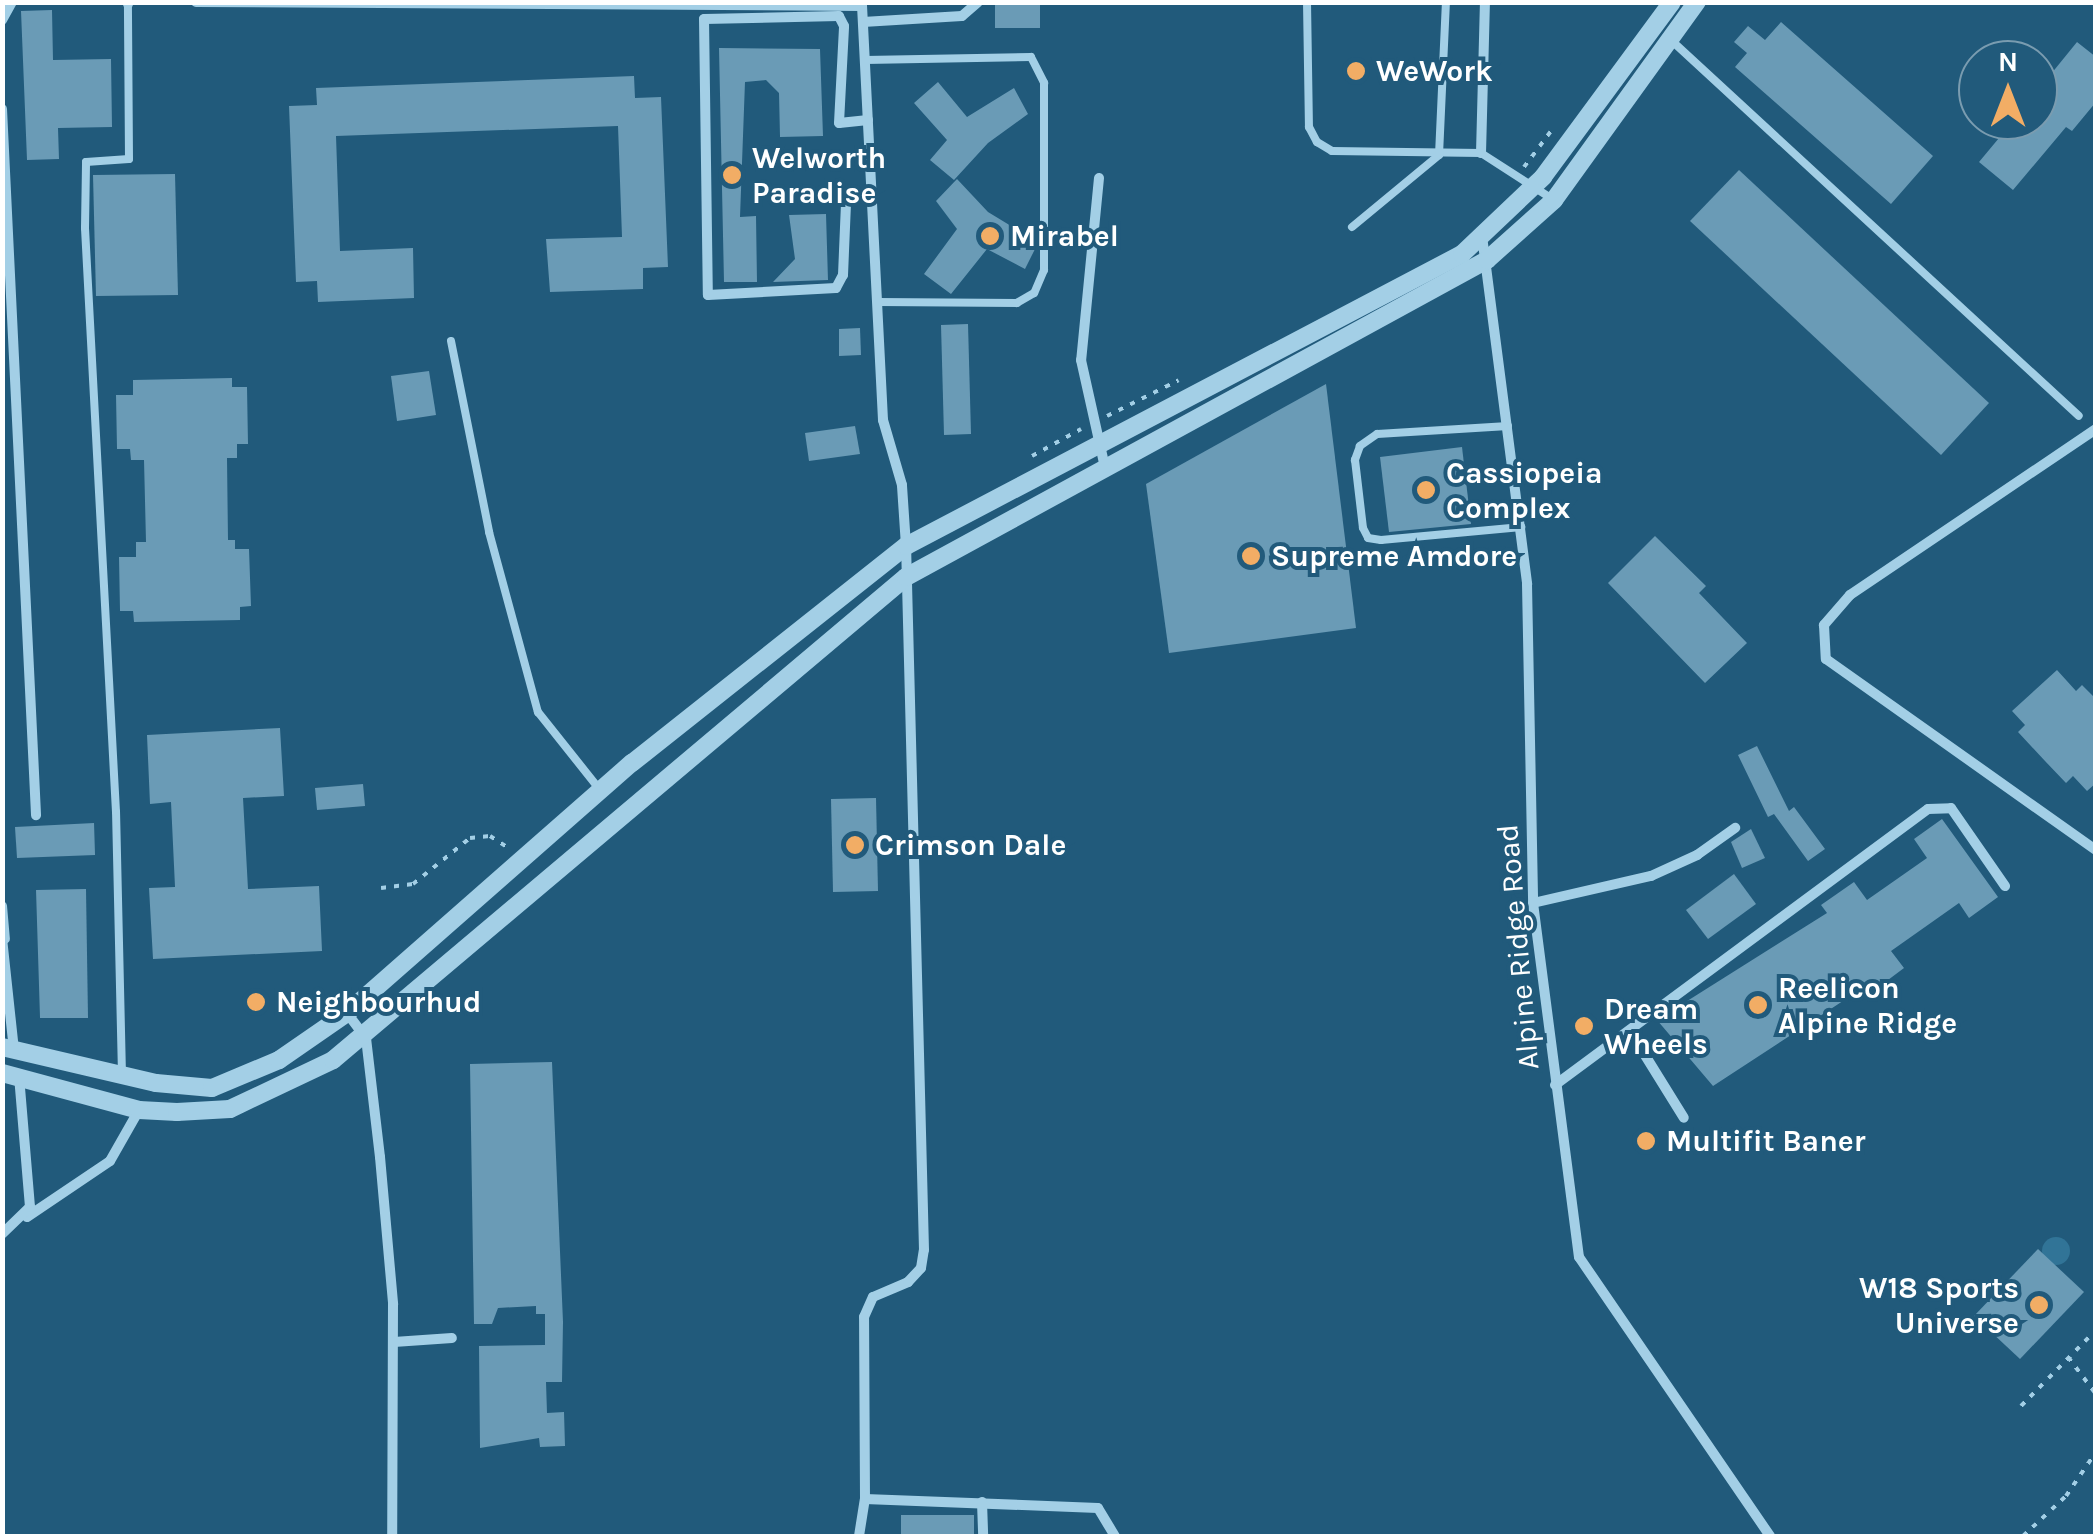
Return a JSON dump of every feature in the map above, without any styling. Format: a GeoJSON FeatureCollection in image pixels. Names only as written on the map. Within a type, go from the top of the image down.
{"type":"FeatureCollection","features":[{"type":"Feature","properties":{"kind":"street"},"geometry":{"type":"LineString","coordinates":[[2,20],[12,2]]}},
{"type":"Feature","properties":{"kind":"street"},"geometry":{"type":"LineString","coordinates":[[196,2],[862,4],[884,420],[902,485],[906,546],[924,1250],[922,1268],[908,1282],[873,1298],[864,1318],[865,1499],[859,1536]]}},
{"type":"Feature","properties":{"kind":"street"},"geometry":{"type":"LineString","coordinates":[[863,22],[962,16],[978,2]]}},
{"type":"Feature","properties":{"kind":"street"},"geometry":{"type":"LineString","coordinates":[[1480,153],[1485,2]]}},
{"type":"Feature","properties":{"kind":"street"},"geometry":{"type":"LineString","coordinates":[[2,906],[8,1049],[122,1075],[212,1088],[279,1060],[347,1013],[601,790],[906,546],[1096,442],[1462,254],[1534,186],[1672,2]]}},
{"type":"Feature","properties":{"kind":"street"},"geometry":{"type":"LineString","coordinates":[[26,1218],[11,1075],[139,1110],[230,1109],[265,1097],[366,1038],[610,821],[906,576],[1487,260],[1554,200],[1697,2]]}},
{"type":"Feature","properties":{"kind":"street"},"geometry":{"type":"LineString","coordinates":[[868,120],[839,122],[844,26],[839,16],[704,19],[708,295],[836,288],[843,275],[846,202],[872,194]]}},
{"type":"Feature","properties":{"kind":"street"},"geometry":{"type":"LineString","coordinates":[[2,109],[36,815]]}},
{"type":"Feature","properties":{"kind":"street"},"geometry":{"type":"LineString","coordinates":[[1099,178],[1081,360],[1104,467]]}},
{"type":"Feature","properties":{"kind":"street","name":"Alpine Ridge Road"},"geometry":{"type":"LineString","coordinates":[[1482,236],[1521,527],[1532,903],[1579,1257],[1770,1536]]}},
{"type":"Feature","properties":{"kind":"street"},"geometry":{"type":"LineString","coordinates":[[2096,428],[1850,595],[1824,626],[1826,659],[2096,850]]}},
{"type":"Feature","properties":{"kind":"street"},"geometry":{"type":"LineString","coordinates":[[1555,1085],[1940,805],[1952,808],[2005,886]]}},
{"type":"Feature","properties":{"kind":"street"},"geometry":{"type":"LineString","coordinates":[[1532,903],[1651,876],[1697,855],[1735,828]]}},
{"type":"Feature","properties":{"kind":"street"},"geometry":{"type":"LineString","coordinates":[[347,1013],[366,1038],[394,1342],[392,1536]]}},
{"type":"Feature","properties":{"kind":"street"},"geometry":{"type":"LineString","coordinates":[[1630,1031],[1684,1118]]}},
{"type":"Feature","properties":{"kind":"street"},"geometry":{"type":"LineString","coordinates":[[2,1234],[110,1161],[139,1110]]}},
{"type":"Feature","properties":{"kind":"street"},"geometry":{"type":"LineString","coordinates":[[394,1342],[452,1338]]}},
{"type":"Feature","properties":{"kind":"street"},"geometry":{"type":"LineString","coordinates":[[865,1499],[1098,1508],[1115,1536]]}},
{"type":"Feature","properties":{"kind":"street"},"geometry":{"type":"LineString","coordinates":[[982,1502],[984,1536]]}},
{"type":"Feature","properties":{"kind":"lane"},"geometry":{"type":"LineString","coordinates":[[1306,2],[1309,128],[1317,142],[1332,151],[1480,153],[1554,200]]}},
{"type":"Feature","properties":{"kind":"lane"},"geometry":{"type":"LineString","coordinates":[[1352,227],[1439,155],[1446,2]]}},
{"type":"Feature","properties":{"kind":"lane"},"geometry":{"type":"LineString","coordinates":[[122,1075],[116,812],[86,228],[86,162],[129,159],[128,3]]}},
{"type":"Feature","properties":{"kind":"lane"},"geometry":{"type":"LineString","coordinates":[[1672,41],[2079,416]]}},
{"type":"Feature","properties":{"kind":"lane"},"geometry":{"type":"LineString","coordinates":[[865,60],[1030,57],[1044,83],[1044,270],[1034,294],[1017,303],[878,302]]}},
{"type":"Feature","properties":{"kind":"lane"},"geometry":{"type":"LineString","coordinates":[[451,342],[489,532],[538,712],[601,790]]}},
{"type":"Feature","properties":{"kind":"lane"},"geometry":{"type":"LineString","coordinates":[[1508,426],[1377,434],[1360,446],[1355,460],[1363,528],[1368,538],[1382,540],[1521,527]]}},
{"type":"Feature","properties":{"kind":"path"},"geometry":{"type":"LineString","coordinates":[[381,888],[413,884],[470,838],[490,836],[523,858]]}},
{"type":"Feature","properties":{"kind":"path"},"geometry":{"type":"LineString","coordinates":[[2021,1406],[2096,1330]]}},
{"type":"Feature","properties":{"kind":"path"},"geometry":{"type":"LineString","coordinates":[[2068,1358],[2096,1394]]}},
{"type":"Feature","properties":{"kind":"path"},"geometry":{"type":"LineString","coordinates":[[2023,1536],[2066,1496],[2096,1452]]}},
{"type":"Feature","properties":{"kind":"shaded area"},"geometry":{"type":"Polygon","coordinates":[[[2056,1237],[2066,1241],[2070,1251],[2066,1261],[2056,1265],[2046,1261],[2042,1251],[2046,1241],[2056,1237]]]}},
{"type":"Feature","properties":{"kind":"building"},"geometry":{"type":"Polygon","coordinates":[[[995,2],[1040,2],[1040,28],[995,28],[995,2]]]}},
{"type":"Feature","properties":{"kind":"building"},"geometry":{"type":"Polygon","coordinates":[[[52,10],[53,60],[111,59],[112,127],[58,128],[59,159],[27,160],[21,11],[52,10]]]}},
{"type":"Feature","properties":{"kind":"building"},"geometry":{"type":"Polygon","coordinates":[[[1781,22],[1933,156],[1891,204],[1735,67],[1747,53],[1734,42],[1748,26],[1765,40],[1781,22]]]}},
{"type":"Feature","properties":{"kind":"building"},"geometry":{"type":"Polygon","coordinates":[[[2077,42],[2096,57],[2096,102],[2072,131],[2066,127],[2058,137],[2058,65],[2077,42]]]}},
{"type":"Feature","properties":{"kind":"building","name":"Welworth Paradise"},"geometry":{"type":"Polygon","coordinates":[[[719,48],[820,49],[823,136],[780,137],[779,93],[766,80],[745,82],[740,217],[756,216],[757,282],[724,282],[719,48]]]}},
{"type":"Feature","properties":{"kind":"building"},"geometry":{"type":"Polygon","coordinates":[[[634,76],[635,98],[661,97],[668,267],[643,268],[643,289],[550,292],[546,239],[622,237],[618,126],[336,136],[340,251],[413,248],[414,298],[318,302],[317,281],[296,282],[289,106],[317,105],[316,88],[634,76]]]}},
{"type":"Feature","properties":{"kind":"building"},"geometry":{"type":"Polygon","coordinates":[[[938,82],[967,117],[1014,88],[1028,114],[988,143],[954,180],[930,160],[947,140],[914,103],[938,82]]]}},
{"type":"Feature","properties":{"kind":"building"},"geometry":{"type":"Polygon","coordinates":[[[1997,140],[2055,140],[2013,190],[1979,162],[1997,140]]]}},
{"type":"Feature","properties":{"kind":"building"},"geometry":{"type":"Polygon","coordinates":[[[1739,170],[1989,403],[1941,455],[1690,221],[1739,170]]]}},
{"type":"Feature","properties":{"kind":"building"},"geometry":{"type":"Polygon","coordinates":[[[175,174],[178,295],[96,296],[93,175],[175,174]]]}},
{"type":"Feature","properties":{"kind":"building","name":"Mirabel"},"geometry":{"type":"Polygon","coordinates":[[[957,179],[988,212],[1036,241],[1036,247],[1025,269],[987,249],[951,294],[924,274],[957,229],[936,201],[957,179]]]}},
{"type":"Feature","properties":{"kind":"building"},"geometry":{"type":"Polygon","coordinates":[[[826,214],[828,280],[773,282],[795,259],[789,215],[826,214]]]}},
{"type":"Feature","properties":{"kind":"building"},"geometry":{"type":"Polygon","coordinates":[[[968,324],[971,434],[944,435],[941,325],[968,324]]]}},
{"type":"Feature","properties":{"kind":"building"},"geometry":{"type":"Polygon","coordinates":[[[860,328],[861,355],[839,356],[839,329],[860,328]]]}},
{"type":"Feature","properties":{"kind":"building"},"geometry":{"type":"Polygon","coordinates":[[[429,371],[436,415],[397,421],[391,376],[429,371]]]}},
{"type":"Feature","properties":{"kind":"building"},"geometry":{"type":"Polygon","coordinates":[[[232,378],[232,387],[247,387],[248,444],[237,444],[237,458],[227,458],[228,540],[235,540],[235,549],[249,549],[251,606],[240,607],[240,620],[134,622],[133,611],[120,611],[119,557],[136,557],[136,542],[146,542],[144,460],[131,460],[130,449],[117,449],[116,395],[133,395],[133,380],[232,378]]]}},
{"type":"Feature","properties":{"kind":"building","name":"Supreme Amdore"},"geometry":{"type":"Polygon","coordinates":[[[1326,384],[1356,628],[1169,653],[1146,484],[1326,384]]]}},
{"type":"Feature","properties":{"kind":"building"},"geometry":{"type":"Polygon","coordinates":[[[855,426],[860,454],[809,461],[805,433],[855,426]]]}},
{"type":"Feature","properties":{"kind":"building","name":"Cassiopeia Complex"},"geometry":{"type":"Polygon","coordinates":[[[1462,447],[1471,524],[1389,532],[1380,457],[1462,447]]]}},
{"type":"Feature","properties":{"kind":"building"},"geometry":{"type":"Polygon","coordinates":[[[1655,536],[1706,586],[1699,593],[1747,643],[1705,683],[1608,583],[1655,536]]]}},
{"type":"Feature","properties":{"kind":"building"},"geometry":{"type":"Polygon","coordinates":[[[2057,670],[2076,691],[2082,685],[2096,699],[2096,783],[2087,791],[2073,776],[2066,783],[2045,761],[2018,732],[2025,725],[2012,711],[2057,670]]]}},
{"type":"Feature","properties":{"kind":"building"},"geometry":{"type":"Polygon","coordinates":[[[280,728],[284,796],[243,798],[248,889],[319,886],[322,951],[153,959],[149,888],[175,887],[171,802],[150,804],[147,735],[280,728]]]}},
{"type":"Feature","properties":{"kind":"building"},"geometry":{"type":"Polygon","coordinates":[[[1757,746],[1789,811],[1794,807],[1825,849],[1808,861],[1774,814],[1768,817],[1738,755],[1757,746]]]}},
{"type":"Feature","properties":{"kind":"building"},"geometry":{"type":"Polygon","coordinates":[[[363,784],[365,806],[317,810],[315,788],[363,784]]]}},
{"type":"Feature","properties":{"kind":"building","name":"Crimson Dale"},"geometry":{"type":"Polygon","coordinates":[[[876,798],[878,891],[833,892],[831,799],[876,798]]]}},
{"type":"Feature","properties":{"kind":"building"},"geometry":{"type":"Polygon","coordinates":[[[1942,819],[1998,897],[1969,918],[1959,903],[1891,951],[1904,968],[1880,986],[1875,980],[1713,1086],[1657,1020],[1827,913],[1821,905],[1854,882],[1867,900],[1927,858],[1914,839],[1942,819]]]}},
{"type":"Feature","properties":{"kind":"building"},"geometry":{"type":"Polygon","coordinates":[[[94,823],[95,855],[17,858],[15,827],[94,823]]]}},
{"type":"Feature","properties":{"kind":"building"},"geometry":{"type":"Polygon","coordinates":[[[1751,829],[1765,858],[1742,868],[1731,842],[1751,829]]]}},
{"type":"Feature","properties":{"kind":"building"},"geometry":{"type":"Polygon","coordinates":[[[1734,874],[1756,904],[1708,939],[1686,910],[1734,874]]]}},
{"type":"Feature","properties":{"kind":"building"},"geometry":{"type":"Polygon","coordinates":[[[86,889],[88,1018],[40,1018],[36,890],[86,889]]]}},
{"type":"Feature","properties":{"kind":"building"},"geometry":{"type":"Polygon","coordinates":[[[552,1062],[563,1322],[562,1382],[546,1382],[547,1413],[564,1412],[565,1446],[540,1447],[539,1438],[480,1448],[479,1346],[545,1345],[545,1314],[536,1314],[536,1306],[498,1308],[492,1324],[474,1324],[470,1064],[552,1062]]]}},
{"type":"Feature","properties":{"kind":"building"},"geometry":{"type":"Polygon","coordinates":[[[2038,1249],[2084,1292],[2020,1359],[1974,1316],[2038,1249]]]}},
{"type":"Feature","properties":{"kind":"building"},"geometry":{"type":"Polygon","coordinates":[[[901,1515],[974,1515],[974,1536],[901,1536],[901,1515]]]}},
{"type":"Feature","properties":{"kind":"place","name":"WeWork"},"geometry":{"type":"Point","coordinates":[1356,71]}},
{"type":"Feature","properties":{"kind":"place","name":"Welworth Paradise"},"geometry":{"type":"Point","coordinates":[732,175]}},
{"type":"Feature","properties":{"kind":"place","name":"Mirabel"},"geometry":{"type":"Point","coordinates":[990,236]}},
{"type":"Feature","properties":{"kind":"place","name":"Cassiopeia Complex"},"geometry":{"type":"Point","coordinates":[1426,490]}},
{"type":"Feature","properties":{"kind":"place","name":"Supreme Amdore"},"geometry":{"type":"Point","coordinates":[1251,556]}},
{"type":"Feature","properties":{"kind":"place","name":"Crimson Dale"},"geometry":{"type":"Point","coordinates":[855,845]}},
{"type":"Feature","properties":{"kind":"place","name":"Neighbourhud"},"geometry":{"type":"Point","coordinates":[256,1002]}},
{"type":"Feature","properties":{"kind":"place","name":"Reelicon Alpine Ridge"},"geometry":{"type":"Point","coordinates":[1758,1005]}},
{"type":"Feature","properties":{"kind":"place","name":"Dream Wheels"},"geometry":{"type":"Point","coordinates":[1584,1026]}},
{"type":"Feature","properties":{"kind":"place","name":"Multifit Baner"},"geometry":{"type":"Point","coordinates":[1646,1141]}},
{"type":"Feature","properties":{"kind":"place","name":"W18 Sports Universe"},"geometry":{"type":"Point","coordinates":[2039,1305]}}]}
